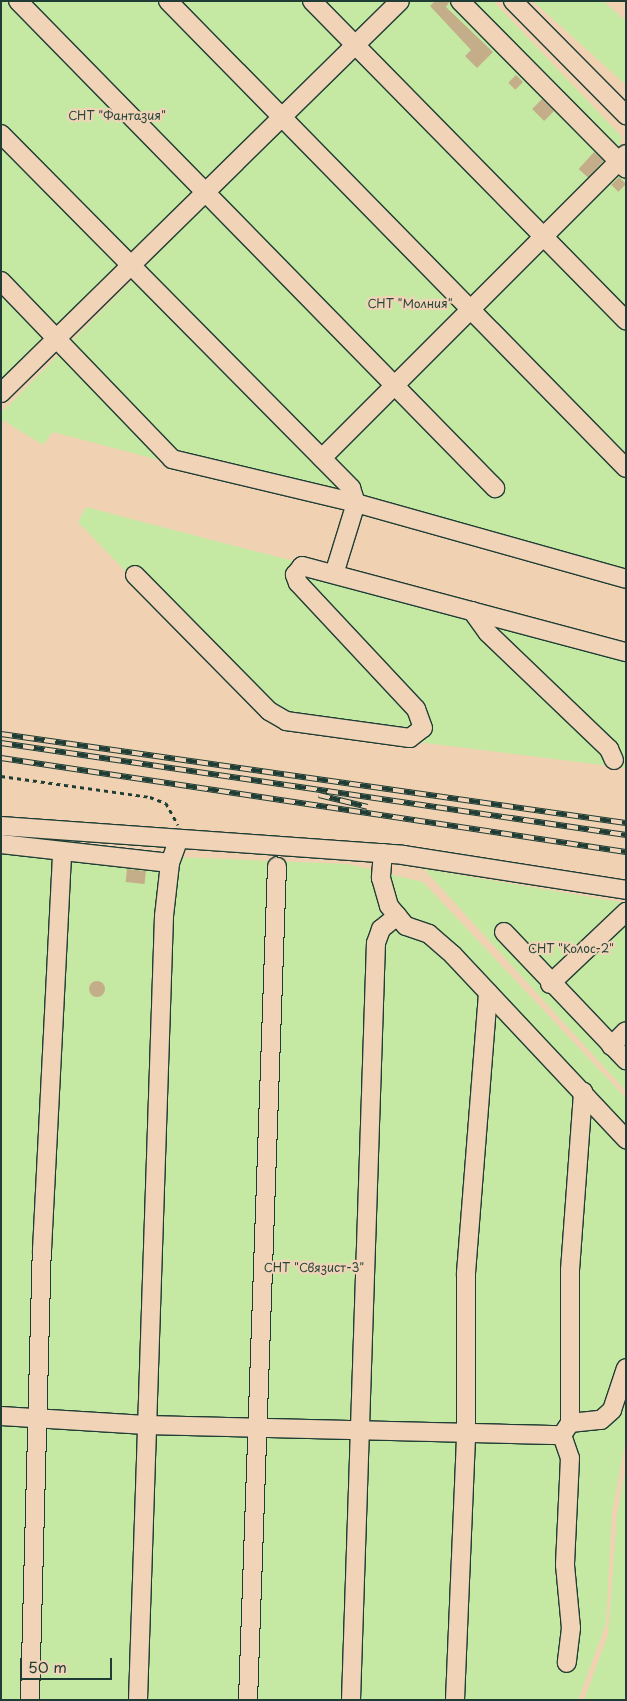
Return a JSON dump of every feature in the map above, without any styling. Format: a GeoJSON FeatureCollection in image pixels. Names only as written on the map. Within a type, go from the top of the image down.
{"type":"FeatureCollection","features":[{"type":"Feature","properties":{"kind":"street"},"geometry":{"type":"LineString","coordinates":[[18,1],[396,384],[495,488]]}},
{"type":"Feature","properties":{"kind":"street"},"geometry":{"type":"LineString","coordinates":[[168,1],[281,120],[626,468]]}},
{"type":"Feature","properties":{"kind":"street"},"geometry":{"type":"LineString","coordinates":[[312,1],[626,320]]}},
{"type":"Feature","properties":{"kind":"street"},"geometry":{"type":"LineString","coordinates":[[1,393],[400,1]]}},
{"type":"Feature","properties":{"kind":"street"},"geometry":{"type":"LineString","coordinates":[[322,458],[623,161],[460,1]]}},
{"type":"Feature","properties":{"kind":"street"},"geometry":{"type":"LineString","coordinates":[[513,1],[626,115]]}},
{"type":"Feature","properties":{"kind":"street"},"geometry":{"type":"LineString","coordinates":[[1,134],[351,488],[356,502],[334,574]]}},
{"type":"Feature","properties":{"kind":"street"},"geometry":{"type":"LineString","coordinates":[[1,281],[58,337],[172,459],[356,502],[626,579]]}},
{"type":"Feature","properties":{"kind":"street"},"geometry":{"type":"LineString","coordinates":[[135,575],[277,718],[418,735],[423,720],[416,709],[295,575],[302,566],[626,652]]}},
{"type":"Feature","properties":{"kind":"street"},"geometry":{"type":"LineString","coordinates":[[472,611],[488,633],[609,748],[614,760]]}},
{"type":"Feature","properties":{"kind":"street"},"geometry":{"type":"LineString","coordinates":[[1,826],[178,841],[382,853],[626,890]]}},
{"type":"Feature","properties":{"kind":"street"},"geometry":{"type":"LineString","coordinates":[[138,1700],[164,916],[170,863],[178,841]]}},
{"type":"Feature","properties":{"kind":"street"},"geometry":{"type":"LineString","coordinates":[[1,844],[62,853],[170,863]]}},
{"type":"Feature","properties":{"kind":"street"},"geometry":{"type":"LineString","coordinates":[[30,1700],[50,1041],[62,853]]}},
{"type":"Feature","properties":{"kind":"street"},"geometry":{"type":"LineString","coordinates":[[382,853],[381,878],[389,906],[397,916],[406,926],[429,934],[488,993],[626,1139]]}},
{"type":"Feature","properties":{"kind":"street"},"geometry":{"type":"LineString","coordinates":[[248,1700],[260,1427],[272,1071],[268,1042],[277,867]]}},
{"type":"Feature","properties":{"kind":"street"},"geometry":{"type":"LineString","coordinates":[[550,984],[626,912]]}},
{"type":"Feature","properties":{"kind":"street"},"geometry":{"type":"LineString","coordinates":[[351,1700],[363,1430],[364,1277],[376,944],[381,929],[397,916]]}},
{"type":"Feature","properties":{"kind":"street"},"geometry":{"type":"LineString","coordinates":[[504,932],[550,984],[626,1060]]}},
{"type":"Feature","properties":{"kind":"street"},"geometry":{"type":"LineString","coordinates":[[454,1700],[466,1433],[466,1273],[488,993]]}},
{"type":"Feature","properties":{"kind":"street"},"geometry":{"type":"LineString","coordinates":[[611,1046],[626,1031]]}},
{"type":"Feature","properties":{"kind":"street"},"geometry":{"type":"LineString","coordinates":[[567,1663],[571,1628],[565,1565],[570,1458],[566,1429],[570,1270],[582,1091]]}},
{"type":"Feature","properties":{"kind":"street"},"geometry":{"type":"LineString","coordinates":[[1,1416],[146,1425],[466,1433],[566,1429],[601,1420],[612,1410],[626,1368]]}},
{"type":"Feature","properties":{"kind":"path"},"geometry":{"type":"LineString","coordinates":[[1,776],[150,796],[166,803],[174,814],[178,841]]}},
{"type":"Feature","properties":{"kind":"green space","name":"СНТ \"Фантазия\""},"geometry":{"type":"Polygon","coordinates":[[[1,1],[392,1],[1,397],[1,1]]]}},
{"type":"Feature","properties":{"kind":"green space","name":"СНТ \"Молния\""},"geometry":{"type":"Polygon","coordinates":[[[407,1],[493,1],[622,137],[618,151],[626,159],[626,583],[53,432],[43,445],[1,419],[1,413],[407,1]]]}},
{"type":"Feature","properties":{"kind":"green space"},"geometry":{"type":"Polygon","coordinates":[[[533,1],[603,1],[626,21],[626,85],[533,1]]]}},
{"type":"Feature","properties":{"kind":"green space"},"geometry":{"type":"Polygon","coordinates":[[[86,507],[626,648],[626,768],[273,724],[78,522],[86,507]]]}},
{"type":"Feature","properties":{"kind":"green space","name":"СНТ \"Связист-3\""},"geometry":{"type":"Polygon","coordinates":[[[1,850],[348,864],[423,882],[626,1098],[626,1438],[612,1513],[606,1624],[578,1700],[1,1700],[1,850]]]}},
{"type":"Feature","properties":{"kind":"green space","name":"СНТ \"Колос-2\""},"geometry":{"type":"Polygon","coordinates":[[[424,869],[626,903],[626,1091],[424,869]]]}},
{"type":"Feature","properties":{"kind":"green space"},"geometry":{"type":"Polygon","coordinates":[[[626,1466],[626,1700],[584,1700],[608,1635],[617,1515],[626,1466]]]}},
{"type":"Feature","properties":{"kind":"building"},"geometry":{"type":"Polygon","coordinates":[[[435,1],[450,1],[446,7],[493,52],[477,68],[465,56],[471,50],[430,6],[435,1]]]}},
{"type":"Feature","properties":{"kind":"building"},"geometry":{"type":"Polygon","coordinates":[[[516,75],[523,82],[515,90],[508,83],[516,75]]]}},
{"type":"Feature","properties":{"kind":"building"},"geometry":{"type":"Polygon","coordinates":[[[542,99],[554,111],[544,121],[532,109],[542,99]]]}},
{"type":"Feature","properties":{"kind":"building"},"geometry":{"type":"Polygon","coordinates":[[[594,152],[604,161],[588,178],[579,169],[594,152]]]}},
{"type":"Feature","properties":{"kind":"building"},"geometry":{"type":"Polygon","coordinates":[[[619,177],[626,184],[618,192],[611,185],[619,177]]]}},
{"type":"Feature","properties":{"kind":"building"},"geometry":{"type":"Polygon","coordinates":[[[127,869],[146,871],[145,884],[126,882],[127,869]]]}},
{"type":"Feature","properties":{"kind":"building"},"geometry":{"type":"Polygon","coordinates":[[[97,981],[103,983],[105,989],[103,995],[97,997],[91,995],[89,989],[91,983],[97,981]]]}},
{"type":"Feature","properties":{"kind":"railway"},"geometry":{"type":"LineString","coordinates":[[1,734],[626,823]]}},
{"type":"Feature","properties":{"kind":"railway"},"geometry":{"type":"LineString","coordinates":[[1,743],[626,835]]}},
{"type":"Feature","properties":{"kind":"railway"},"geometry":{"type":"LineString","coordinates":[[1,758],[626,852]]}},
{"type":"Feature","properties":{"kind":"railway"},"geometry":{"type":"LineString","coordinates":[[319,795],[368,807]]}}]}
